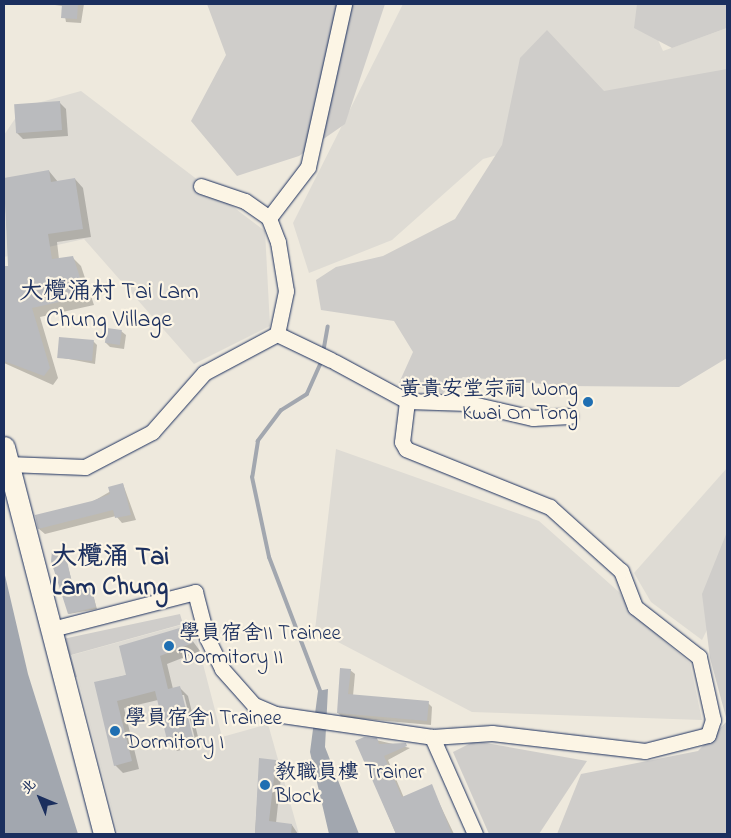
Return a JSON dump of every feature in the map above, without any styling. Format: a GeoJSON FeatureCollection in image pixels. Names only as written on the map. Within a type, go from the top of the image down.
{"type":"FeatureCollection","features":[{"type":"Feature","properties":{"kind":"street"},"geometry":{"type":"LineString","coordinates":[[269,218],[308,167],[344,4]]}},
{"type":"Feature","properties":{"kind":"street"},"geometry":{"type":"LineString","coordinates":[[201,186],[245,201],[269,218],[278,242],[286,291],[277,334]]}},
{"type":"Feature","properties":{"kind":"street"},"geometry":{"type":"LineString","coordinates":[[277,334],[309,348],[406,401],[468,403],[533,418],[570,416]]}},
{"type":"Feature","properties":{"kind":"street"},"geometry":{"type":"LineString","coordinates":[[104,834],[6,455],[85,467],[152,432],[204,372],[277,334]]}},
{"type":"Feature","properties":{"kind":"street"},"geometry":{"type":"LineString","coordinates":[[52,629],[195,592],[207,638],[222,669],[254,705],[303,717],[432,737],[492,732],[645,751],[708,735],[713,720],[698,656],[635,607],[621,571],[550,507],[406,449],[402,442],[406,401]]}},
{"type":"Feature","properties":{"kind":"street"},"geometry":{"type":"LineString","coordinates":[[432,737],[475,834]]}},
{"type":"Feature","properties":{"kind":"shaded area"},"geometry":{"type":"Polygon","coordinates":[[[207,4],[385,4],[345,124],[299,156],[237,176],[191,121],[226,55],[207,4]]]}},
{"type":"Feature","properties":{"kind":"shaded area"},"geometry":{"type":"Polygon","coordinates":[[[403,4],[642,4],[663,51],[727,28],[727,92],[483,159],[392,240],[309,273],[293,223],[403,4]]]}},
{"type":"Feature","properties":{"kind":"shaded area"},"geometry":{"type":"Polygon","coordinates":[[[637,4],[727,4],[727,28],[672,48],[634,28],[637,4]]]}},
{"type":"Feature","properties":{"kind":"shaded area"},"geometry":{"type":"Polygon","coordinates":[[[547,30],[604,91],[727,69],[727,358],[679,387],[567,386],[463,377],[443,393],[399,383],[413,352],[394,321],[321,310],[316,280],[336,267],[383,256],[455,219],[502,145],[520,58],[547,30]]]}},
{"type":"Feature","properties":{"kind":"shaded area"},"geometry":{"type":"Polygon","coordinates":[[[81,91],[265,231],[270,326],[194,364],[84,239],[4,257],[4,135],[23,107],[81,91]]]}},
{"type":"Feature","properties":{"kind":"shaded area"},"geometry":{"type":"Polygon","coordinates":[[[336,449],[539,521],[619,592],[634,615],[690,663],[702,720],[472,712],[315,630],[336,449]]]}},
{"type":"Feature","properties":{"kind":"shaded area"},"geometry":{"type":"Polygon","coordinates":[[[727,468],[727,589],[702,640],[651,602],[634,573],[727,468]]]}},
{"type":"Feature","properties":{"kind":"shaded area"},"geometry":{"type":"Polygon","coordinates":[[[727,532],[727,721],[710,658],[702,594],[727,532]]]}},
{"type":"Feature","properties":{"kind":"shaded area","name":"大欖涌 Tai Lam Chung"},"geometry":{"type":"Polygon","coordinates":[[[4,571],[28,674],[78,834],[4,834],[4,571]]]}},
{"type":"Feature","properties":{"kind":"shaded area"},"geometry":{"type":"Polygon","coordinates":[[[180,614],[183,624],[71,655],[77,677],[68,679],[58,640],[180,614]]]}},
{"type":"Feature","properties":{"kind":"shaded area"},"geometry":{"type":"Polygon","coordinates":[[[192,622],[222,737],[268,724],[299,834],[118,834],[72,655],[192,622]]]}},
{"type":"Feature","properties":{"kind":"shaded area"},"geometry":{"type":"Polygon","coordinates":[[[328,689],[325,747],[359,834],[329,834],[310,752],[318,691],[328,689]]]}},
{"type":"Feature","properties":{"kind":"shaded area"},"geometry":{"type":"Polygon","coordinates":[[[727,721],[727,834],[557,834],[581,774],[698,751],[727,721]]]}},
{"type":"Feature","properties":{"kind":"shaded area"},"geometry":{"type":"Polygon","coordinates":[[[475,741],[587,761],[539,834],[489,834],[453,752],[475,741]]]}},
{"type":"Feature","properties":{"kind":"building"},"geometry":{"type":"Polygon","coordinates":[[[62,4],[78,5],[77,19],[61,18],[62,4]]]}},
{"type":"Feature","properties":{"kind":"building"},"geometry":{"type":"Polygon","coordinates":[[[60,101],[62,130],[16,133],[14,104],[60,101]]]}},
{"type":"Feature","properties":{"kind":"building"},"geometry":{"type":"Polygon","coordinates":[[[49,170],[51,182],[75,178],[83,229],[48,234],[52,259],[73,256],[86,296],[32,308],[50,368],[44,376],[4,361],[4,266],[8,266],[4,178],[49,170]]]}},
{"type":"Feature","properties":{"kind":"building"},"geometry":{"type":"Polygon","coordinates":[[[107,328],[122,330],[120,345],[105,343],[107,328]]]}},
{"type":"Feature","properties":{"kind":"building"},"geometry":{"type":"Polygon","coordinates":[[[59,337],[94,340],[92,361],[57,358],[59,337]]]}},
{"type":"Feature","properties":{"kind":"building"},"geometry":{"type":"Polygon","coordinates":[[[123,483],[131,515],[115,518],[113,510],[38,529],[35,515],[92,501],[110,494],[108,487],[123,483]]]}},
{"type":"Feature","properties":{"kind":"building"},"geometry":{"type":"Polygon","coordinates":[[[64,548],[73,587],[91,583],[96,607],[68,614],[51,561],[52,551],[64,548]]]}},
{"type":"Feature","properties":{"kind":"building"},"geometry":{"type":"Polygon","coordinates":[[[183,627],[193,643],[160,656],[168,689],[180,686],[193,737],[168,744],[155,691],[117,701],[132,761],[114,766],[94,682],[126,675],[119,646],[183,627]]]}},
{"type":"Feature","properties":{"kind":"building"},"geometry":{"type":"Polygon","coordinates":[[[340,668],[351,669],[348,694],[429,701],[427,721],[337,713],[340,668]]]}},
{"type":"Feature","properties":{"kind":"building"},"geometry":{"type":"Polygon","coordinates":[[[364,737],[377,738],[379,744],[406,743],[407,746],[384,756],[402,797],[432,784],[452,834],[396,834],[355,741],[364,737]]]}},
{"type":"Feature","properties":{"kind":"building"},"geometry":{"type":"Polygon","coordinates":[[[259,758],[276,760],[269,821],[292,824],[291,834],[255,834],[259,758]]]}},
{"type":"Feature","properties":{"kind":"waterway"},"geometry":{"type":"LineString","coordinates":[[323,353],[328,326]]}},
{"type":"Feature","properties":{"kind":"waterway"},"geometry":{"type":"LineString","coordinates":[[322,360],[307,394],[281,410],[258,441],[252,477],[269,557],[322,696]]}},
{"type":"Feature","properties":{"kind":"place","name":"黃貴安堂宗祠 Wong Kwai On Tong"},"geometry":{"type":"Point","coordinates":[588,402]}},
{"type":"Feature","properties":{"kind":"place","name":"學員宿舍II Trainee Dormitory II"},"geometry":{"type":"Point","coordinates":[169,646]}},
{"type":"Feature","properties":{"kind":"place","name":"學員宿舍I Trainee Dormitory I"},"geometry":{"type":"Point","coordinates":[115,731]}},
{"type":"Feature","properties":{"kind":"place","name":"教職員樓 Trainer Block"},"geometry":{"type":"Point","coordinates":[265,785]}},
{"type":"Feature","properties":{"kind":"district","name":"大欖涌村 Tai Lam Chung Village"},"geometry":{"type":"Point","coordinates":[109,307]}},
{"type":"Feature","properties":{"kind":"district","name":"大欖涌 Tai Lam Chung"},"geometry":{"type":"Point","coordinates":[110,574]}}]}
